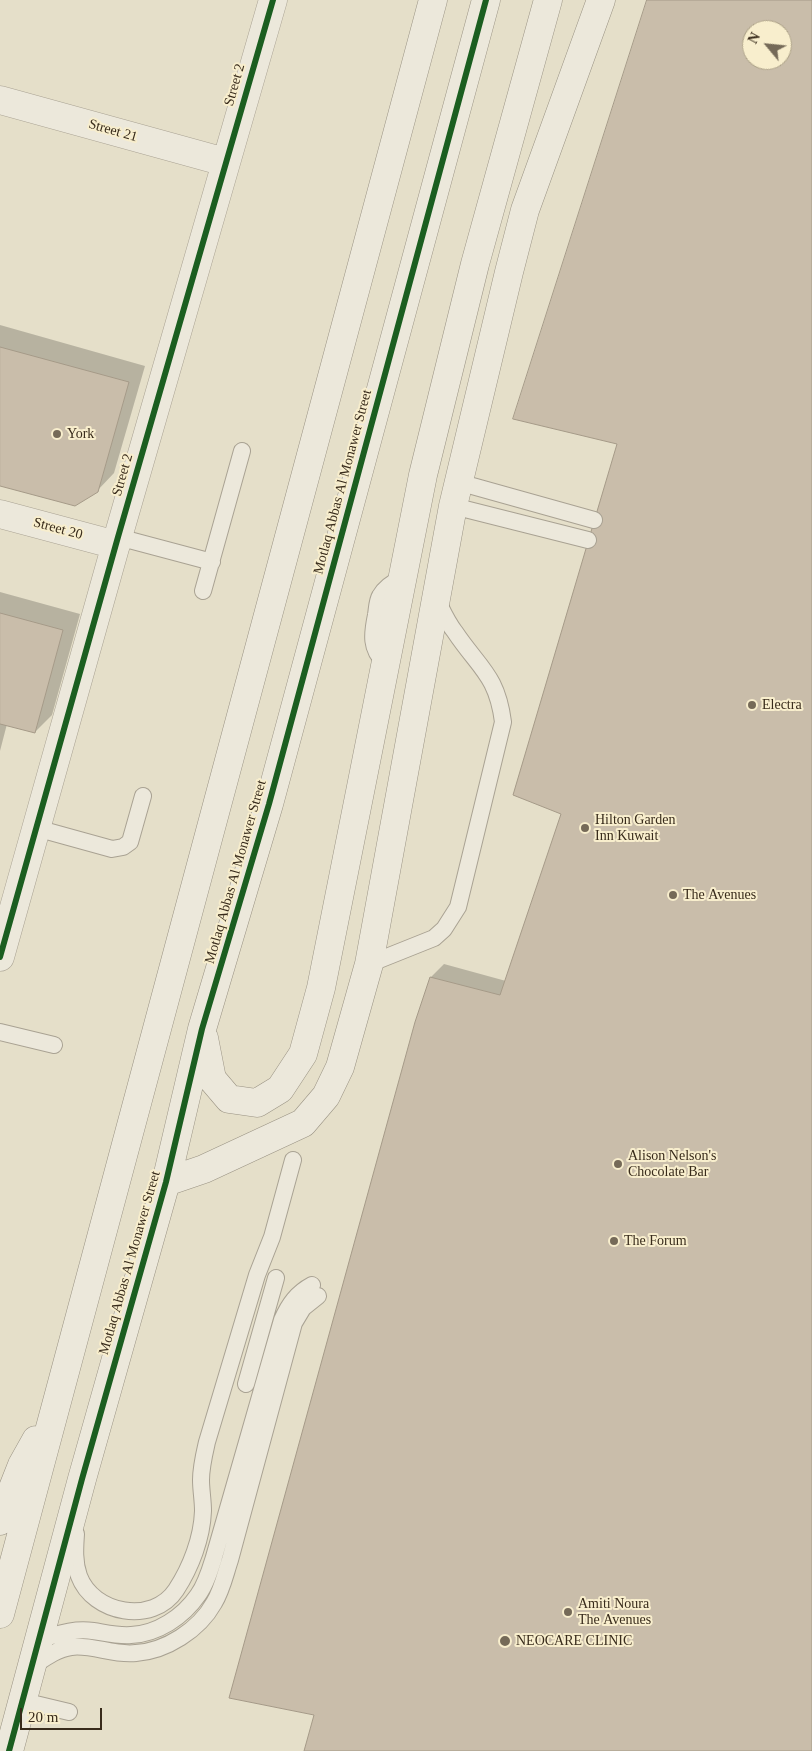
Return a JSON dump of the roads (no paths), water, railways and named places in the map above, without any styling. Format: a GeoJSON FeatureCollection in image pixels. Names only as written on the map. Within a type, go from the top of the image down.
{"type":"FeatureCollection","features":[{"type":"Feature","properties":{"kind":"street","name":"Street 2"},"geometry":{"type":"LineString","coordinates":[[2,941],[273,0]]}},
{"type":"Feature","properties":{"kind":"street"},"geometry":{"type":"LineString","coordinates":[[0,1614],[433,0]]}},
{"type":"Feature","properties":{"kind":"street","name":"Motlaq Abbas Al Monawer Street"},"geometry":{"type":"LineString","coordinates":[[9,1751],[82,1479],[166,1182],[202,1029],[269,804],[486,0]]}},
{"type":"Feature","properties":{"kind":"street"},"geometry":{"type":"LineString","coordinates":[[202,1029],[212,1079],[229,1099],[257,1103],[280,1089],[303,1054],[322,988],[421,487],[475,264],[548,0]]}},
{"type":"Feature","properties":{"kind":"street"},"geometry":{"type":"LineString","coordinates":[[166,1182],[204,1169],[303,1123],[326,1096],[340,1067],[369,964],[455,494],[524,210],[601,0]]}},
{"type":"Feature","properties":{"kind":"street","name":"Street 21"},"geometry":{"type":"LineString","coordinates":[[0,100],[225,162]]}},
{"type":"Feature","properties":{"kind":"street"},"geometry":{"type":"LineString","coordinates":[[421,487],[455,494]]}},
{"type":"Feature","properties":{"kind":"street","name":"Street 20"},"geometry":{"type":"LineString","coordinates":[[0,514],[117,541]]}},
{"type":"Feature","properties":{"kind":"street"},"geometry":{"type":"LineString","coordinates":[[328,957],[369,964]]}},
{"type":"Feature","properties":{"kind":"street"},"geometry":{"type":"LineString","coordinates":[[0,1521],[22,1465],[55,1412]]}},
{"type":"Feature","properties":{"kind":"lane"},"geometry":{"type":"LineString","coordinates":[[203,591],[242,451]]}},
{"type":"Feature","properties":{"kind":"lane"},"geometry":{"type":"LineString","coordinates":[[455,494],[594,520]]}},
{"type":"Feature","properties":{"kind":"lane"},"geometry":{"type":"LineString","coordinates":[[455,494],[588,540]]}},
{"type":"Feature","properties":{"kind":"lane"},"geometry":{"type":"LineString","coordinates":[[117,541],[212,562]]}},
{"type":"Feature","properties":{"kind":"lane"},"geometry":{"type":"LineString","coordinates":[[369,964],[434,938],[452,918],[458,907],[503,722],[501,704],[495,687],[486,672],[454,632],[436,598]]}},
{"type":"Feature","properties":{"kind":"lane"},"geometry":{"type":"LineString","coordinates":[[36,828],[112,849],[123,847],[130,842],[143,796]]}},
{"type":"Feature","properties":{"kind":"lane"},"geometry":{"type":"LineString","coordinates":[[0,1032],[54,1045]]}},
{"type":"Feature","properties":{"kind":"lane"},"geometry":{"type":"LineString","coordinates":[[82,1479],[75,1544],[79,1576],[88,1591],[100,1602],[115,1609],[131,1612],[147,1610],[162,1603],[175,1592],[191,1562],[197,1545],[203,1511],[202,1466],[206,1442],[257,1276],[272,1237],[293,1160]]}},
{"type":"Feature","properties":{"kind":"lane"},"geometry":{"type":"LineString","coordinates":[[264,1257],[276,1278],[292,1289],[311,1290]]}},
{"type":"Feature","properties":{"kind":"lane"},"geometry":{"type":"LineString","coordinates":[[246,1384],[276,1278]]}},
{"type":"Feature","properties":{"kind":"lane"},"geometry":{"type":"LineString","coordinates":[[40,1640],[59,1633],[77,1630],[132,1636],[152,1631],[170,1623],[198,1595],[214,1557],[282,1320],[290,1304],[311,1290]]}},
{"type":"Feature","properties":{"kind":"lane"},"geometry":{"type":"LineString","coordinates":[[33,1666],[56,1652],[72,1647],[113,1653],[136,1654],[159,1648],[180,1638],[199,1623],[214,1604],[223,1582],[294,1324],[311,1290]]}},
{"type":"Feature","properties":{"kind":"lane"},"geometry":{"type":"LineString","coordinates":[[23,1701],[69,1712]]}},
{"type":"Feature","properties":{"kind":"place","name":"York"},"geometry":{"type":"Point","coordinates":[57,434]}},
{"type":"Feature","properties":{"kind":"place","name":"Electra"},"geometry":{"type":"Point","coordinates":[752,705]}},
{"type":"Feature","properties":{"kind":"place","name":"Hilton Garden Inn Kuwait"},"geometry":{"type":"Point","coordinates":[585,828]}},
{"type":"Feature","properties":{"kind":"place","name":"The Avenues"},"geometry":{"type":"Point","coordinates":[673,895]}},
{"type":"Feature","properties":{"kind":"place","name":"Alison Nelson's Chocolate Bar"},"geometry":{"type":"Point","coordinates":[618,1164]}},
{"type":"Feature","properties":{"kind":"place","name":"The Forum"},"geometry":{"type":"Point","coordinates":[614,1241]}},
{"type":"Feature","properties":{"kind":"place","name":"Amiti Noura The Avenues"},"geometry":{"type":"Point","coordinates":[568,1612]}},
{"type":"Feature","properties":{"kind":"place","name":"NEOCARE CLINIC"},"geometry":{"type":"Point","coordinates":[505,1641]}}]}
